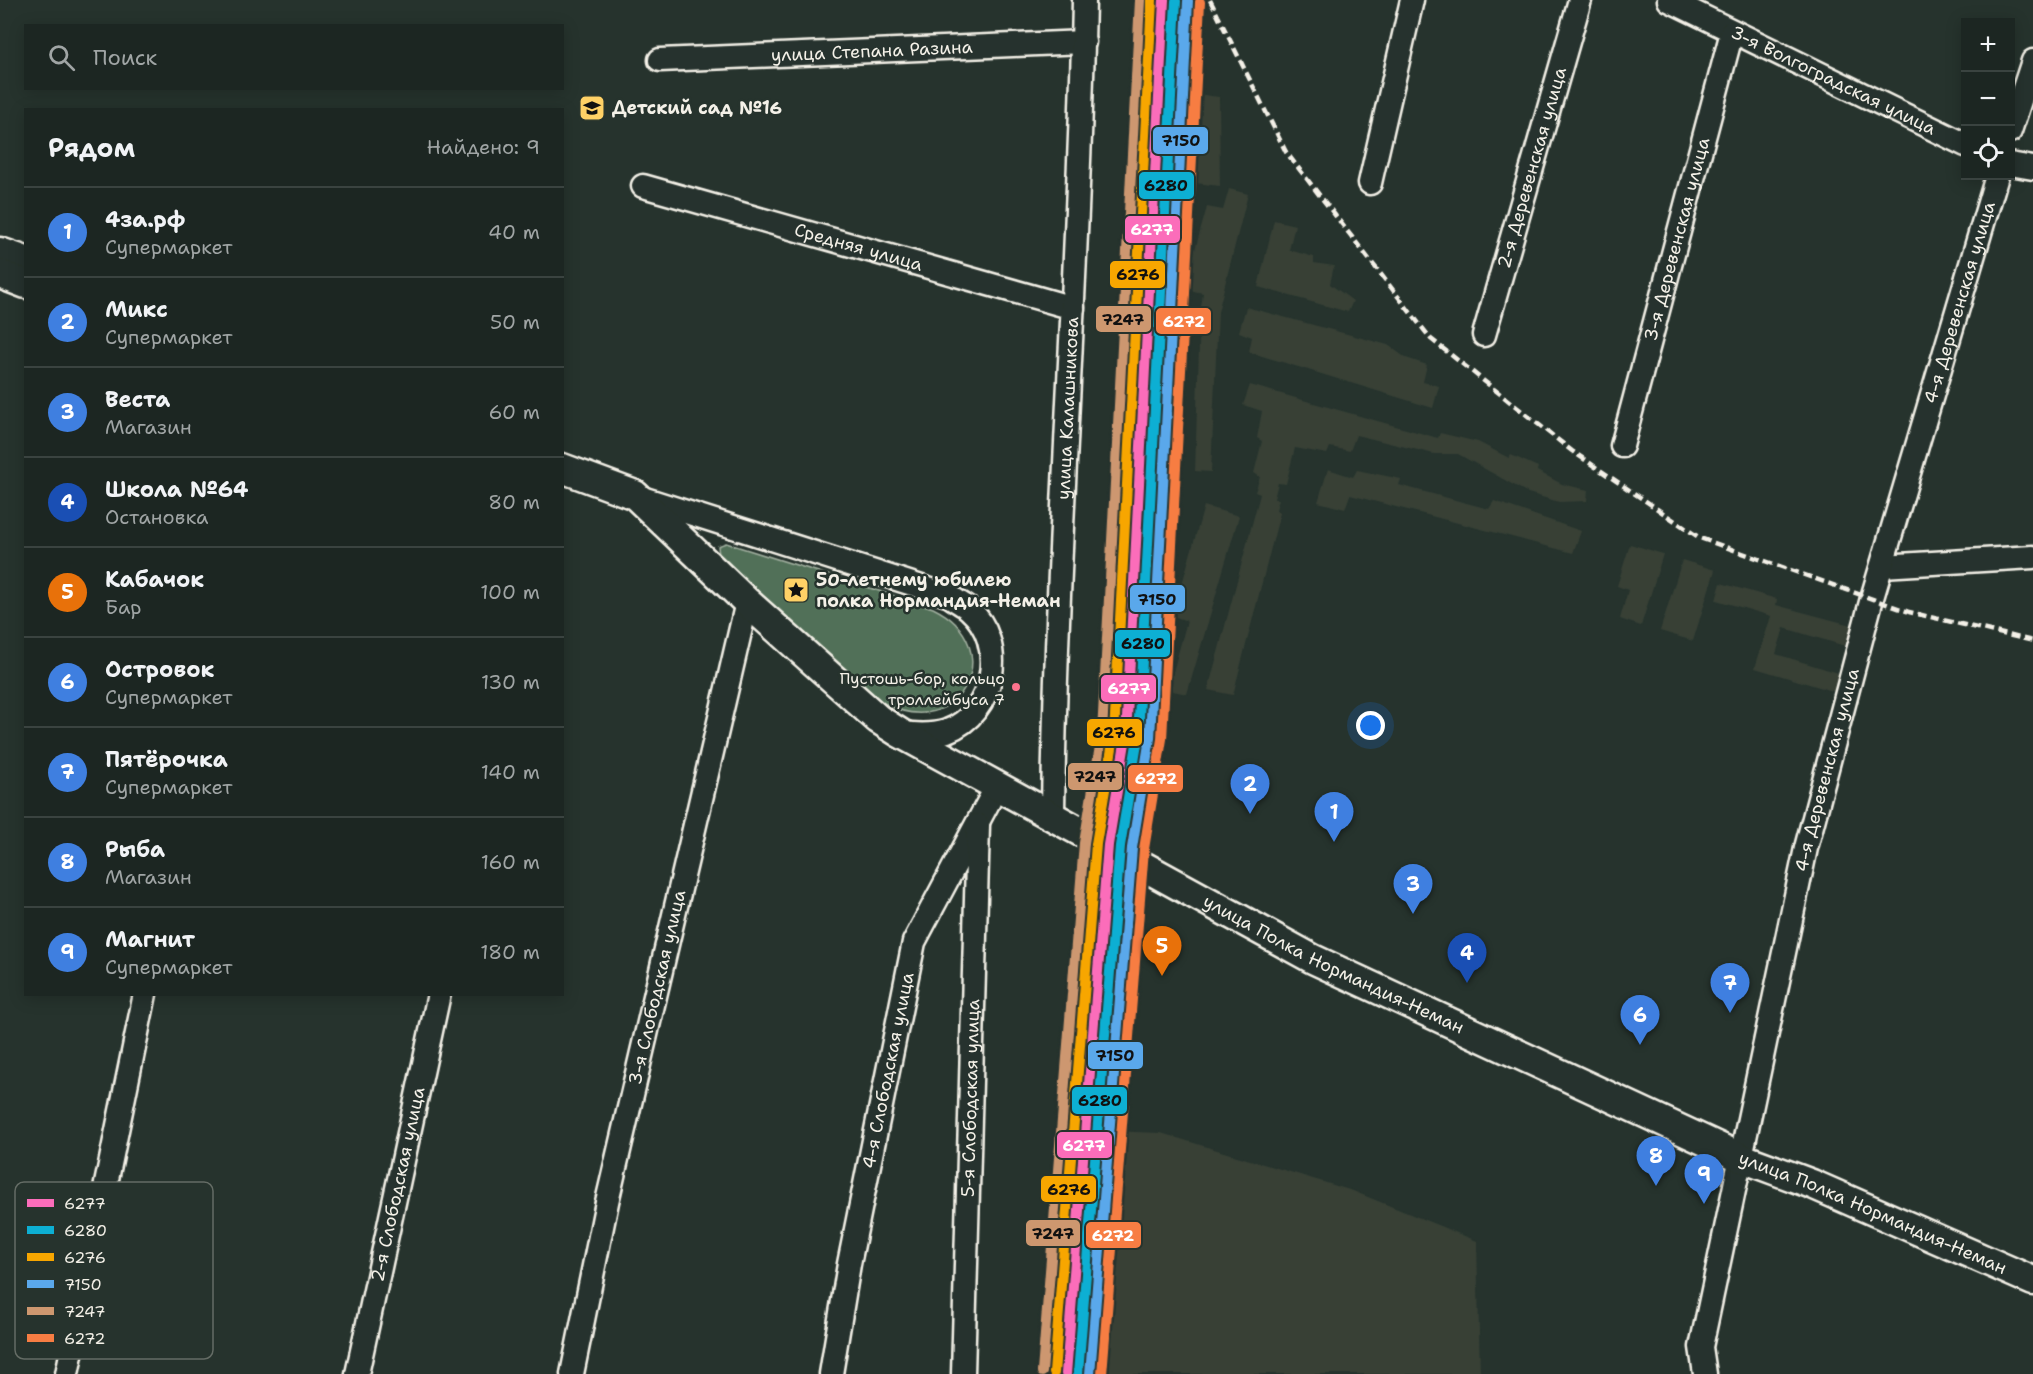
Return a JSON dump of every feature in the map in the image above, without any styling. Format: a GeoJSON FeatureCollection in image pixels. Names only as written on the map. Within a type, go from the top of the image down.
{"type":"FeatureCollection","features":[{"type":"Feature","properties":{"kind":"street","name":"улица Калашникова"},"geometry":{"type":"LineString","coordinates":[[1053,814],[1054,694],[1073,308],[1084,0]]}},
{"type":"Feature","properties":{"kind":"street"},"geometry":{"type":"LineString","coordinates":[[1370,183],[1412,0]]}},
{"type":"Feature","properties":{"kind":"street","name":"2-я Деревенская улица"},"geometry":{"type":"LineString","coordinates":[[1484,335],[1580,0]]}},
{"type":"Feature","properties":{"kind":"street","name":"3-я Волгоградская улица"},"geometry":{"type":"LineString","coordinates":[[1669,0],[1961,143]]}},
{"type":"Feature","properties":{"kind":"street","name":"3-я Деревенская улица"},"geometry":{"type":"LineString","coordinates":[[1622,446],[1732,32]]}},
{"type":"Feature","properties":{"kind":"street","name":"улица Степана Разина"},"geometry":{"type":"LineString","coordinates":[[660,60],[1084,42]]}},
{"type":"Feature","properties":{"kind":"street"},"geometry":{"type":"LineString","coordinates":[[2012,126],[2033,61]]}},
{"type":"Feature","properties":{"kind":"street"},"geometry":{"type":"LineString","coordinates":[[2015,165],[2033,168]]}},
{"type":"Feature","properties":{"kind":"street","name":"4-я Деревенская улица"},"geometry":{"type":"LineString","coordinates":[[1705,1374],[1701,1347],[1806,848],[1882,566],[1996,180]]}},
{"type":"Feature","properties":{"kind":"street","name":"Средняя улица"},"geometry":{"type":"LineString","coordinates":[[643,186],[1073,308]]}},
{"type":"Feature","properties":{"kind":"street"},"geometry":{"type":"LineString","coordinates":[[0,252],[24,260]]}},
{"type":"Feature","properties":{"kind":"street"},"geometry":{"type":"LineString","coordinates":[[0,274],[24,283]]}},
{"type":"Feature","properties":{"kind":"street","name":"улица Полка Нормандия-Неман"},"geometry":{"type":"LineString","coordinates":[[564,469],[635,495],[747,602],[878,719],[900,733],[1053,814],[1313,959],[1742,1158],[1812,1184],[2033,1281]]}},
{"type":"Feature","properties":{"kind":"street","name":"улица Полка Нормандия-Неман"},"geometry":{"type":"LineString","coordinates":[[564,489],[656,523],[692,548]]}},
{"type":"Feature","properties":{"kind":"street"},"geometry":{"type":"LineString","coordinates":[[635,495],[950,596],[970,610],[985,629],[992,652],[992,676],[984,699],[968,718],[948,731],[924,736],[900,733]]}},
{"type":"Feature","properties":{"kind":"street"},"geometry":{"type":"LineString","coordinates":[[1882,566],[2033,557]]}},
{"type":"Feature","properties":{"kind":"street","name":"3-я Слободская улица"},"geometry":{"type":"LineString","coordinates":[[572,1374],[607,1202],[747,602]]}},
{"type":"Feature","properties":{"kind":"street","name":"4-я Слободская улица"},"geometry":{"type":"LineString","coordinates":[[831,1374],[849,1264],[914,942],[998,786]]}},
{"type":"Feature","properties":{"kind":"street","name":"5-я Слободская улица"},"geometry":{"type":"LineString","coordinates":[[963,1374],[978,821]]}},
{"type":"Feature","properties":{"kind":"street"},"geometry":{"type":"LineString","coordinates":[[106,1182],[145,996]]}},
{"type":"Feature","properties":{"kind":"street","name":"2-я Слободская улица"},"geometry":{"type":"LineString","coordinates":[[357,1374],[438,996]]}},
{"type":"Feature","properties":{"kind":"street"},"geometry":{"type":"LineString","coordinates":[[66,1374],[69,1359]]}},
{"type":"Feature","properties":{"kind":"shaded area"},"geometry":{"type":"Polygon","coordinates":[[[1197,94],[1219,97],[1220,186],[1195,183],[1197,94]]]}},
{"type":"Feature","properties":{"kind":"shaded area"},"geometry":{"type":"Polygon","coordinates":[[[1229,189],[1248,194],[1218,312],[1211,472],[1195,471],[1200,315],[1203,293],[1184,289],[1207,207],[1223,210],[1229,189]]]}},
{"type":"Feature","properties":{"kind":"shaded area"},"geometry":{"type":"Polygon","coordinates":[[[1274,220],[1295,225],[1289,250],[1314,257],[1314,263],[1334,266],[1330,284],[1353,301],[1348,312],[1258,287],[1274,220]]]}},
{"type":"Feature","properties":{"kind":"shaded area"},"geometry":{"type":"Polygon","coordinates":[[[1246,307],[1388,345],[1406,358],[1427,365],[1423,382],[1439,386],[1433,408],[1249,352],[1252,337],[1239,332],[1246,307]]]}},
{"type":"Feature","properties":{"kind":"shaded area"},"geometry":{"type":"Polygon","coordinates":[[[1250,385],[1438,438],[1440,433],[1478,442],[1509,458],[1511,455],[1538,467],[1537,471],[1562,484],[1588,490],[1587,501],[1559,502],[1528,493],[1458,454],[1434,454],[1356,435],[1350,451],[1330,447],[1327,454],[1295,448],[1286,484],[1278,483],[1274,499],[1279,499],[1276,510],[1280,513],[1233,695],[1208,690],[1260,494],[1255,492],[1260,477],[1254,473],[1262,441],[1257,438],[1262,411],[1243,405],[1250,385]]]}},
{"type":"Feature","properties":{"kind":"shaded area"},"geometry":{"type":"Polygon","coordinates":[[[1328,469],[1353,477],[1357,470],[1401,479],[1399,485],[1489,509],[1494,501],[1581,531],[1573,553],[1350,495],[1345,509],[1318,502],[1328,469]]]}},
{"type":"Feature","properties":{"kind":"shaded area"},"geometry":{"type":"Polygon","coordinates":[[[1204,506],[1239,516],[1187,694],[1168,690],[1187,621],[1173,616],[1204,506]]]}},
{"type":"Feature","properties":{"kind":"shaded area"},"geometry":{"type":"Polygon","coordinates":[[[1630,544],[1663,554],[1641,626],[1620,619],[1628,590],[1617,586],[1630,544]]]}},
{"type":"Feature","properties":{"kind":"shaded area"},"geometry":{"type":"Polygon","coordinates":[[[1682,560],[1715,570],[1693,641],[1660,631],[1682,560]]]}},
{"type":"Feature","properties":{"kind":"shaded area"},"geometry":{"type":"Polygon","coordinates":[[[1721,583],[1777,599],[1776,605],[1851,625],[1845,646],[1784,628],[1776,654],[1842,674],[1836,692],[1755,668],[1771,616],[1716,600],[1721,583]]]}},
{"type":"Feature","properties":{"kind":"shaded area"},"geometry":{"type":"Polygon","coordinates":[[[1110,1131],[1161,1133],[1353,1191],[1477,1241],[1480,1374],[1102,1374],[1110,1131]]]}},
{"type":"Feature","properties":{"kind":"green space"},"geometry":{"type":"Polygon","coordinates":[[[726,543],[933,608],[956,625],[969,645],[972,666],[966,685],[953,701],[934,711],[911,713],[884,703],[719,556],[718,546],[726,543]]]}},
{"type":"Feature","properties":{"kind":"railway"},"geometry":{"type":"LineString","coordinates":[[1210,0],[1286,152],[1431,339],[1572,451],[1700,538],[1909,612],[2033,641]]}},
{"type":"Feature","properties":{"kind":"transit line","name":"7247"},"geometry":{"type":"LineString","coordinates":[[1042,1372],[1084,843],[1102,734],[1140,0]]}},
{"type":"Feature","properties":{"kind":"transit line","name":"6276"},"geometry":{"type":"LineString","coordinates":[[1054,1373],[1096,844],[1114,736],[1152,0]]}},
{"type":"Feature","properties":{"kind":"transit line","name":"6277"},"geometry":{"type":"LineString","coordinates":[[1066,1374],[1108,845],[1126,737],[1164,0]]}},
{"type":"Feature","properties":{"kind":"transit line","name":"6280"},"geometry":{"type":"LineString","coordinates":[[1078,1374],[1120,846],[1138,738],[1176,1]]}},
{"type":"Feature","properties":{"kind":"transit line","name":"7150"},"geometry":{"type":"LineString","coordinates":[[1090,1374],[1132,848],[1150,738],[1188,1]]}},
{"type":"Feature","properties":{"kind":"transit line","name":"6272"},"geometry":{"type":"LineString","coordinates":[[1102,1374],[1144,849],[1162,739],[1200,2]]}},
{"type":"Feature","properties":{"kind":"place","name":"Детский сад №16"},"geometry":{"type":"Point","coordinates":[592,108]}},
{"type":"Feature","properties":{"kind":"place","name":"50-летнему юбилею полка Нормандия-Неман"},"geometry":{"type":"Point","coordinates":[796,590]}},
{"type":"Feature","properties":{"kind":"place","name":"Пустошь-бор, кольцо троллейбуса 7"},"geometry":{"type":"Point","coordinates":[1016,687]}},
{"type":"Feature","properties":{"kind":"place","name":"Микс"},"geometry":{"type":"Point","coordinates":[1250,814]}},
{"type":"Feature","properties":{"kind":"place","name":"4за.рф"},"geometry":{"type":"Point","coordinates":[1334,842]}},
{"type":"Feature","properties":{"kind":"place","name":"Веста"},"geometry":{"type":"Point","coordinates":[1413,914]}},
{"type":"Feature","properties":{"kind":"place","name":"Кабачок"},"geometry":{"type":"Point","coordinates":[1162,976]}},
{"type":"Feature","properties":{"kind":"place","name":"Школа №64"},"geometry":{"type":"Point","coordinates":[1467,983]}},
{"type":"Feature","properties":{"kind":"place","name":"Пятёрочка"},"geometry":{"type":"Point","coordinates":[1730,1013]}},
{"type":"Feature","properties":{"kind":"place","name":"Островок"},"geometry":{"type":"Point","coordinates":[1640,1045]}},
{"type":"Feature","properties":{"kind":"place","name":"Рыба"},"geometry":{"type":"Point","coordinates":[1656,1186]}},
{"type":"Feature","properties":{"kind":"place","name":"Магнит"},"geometry":{"type":"Point","coordinates":[1704,1204]}}]}
